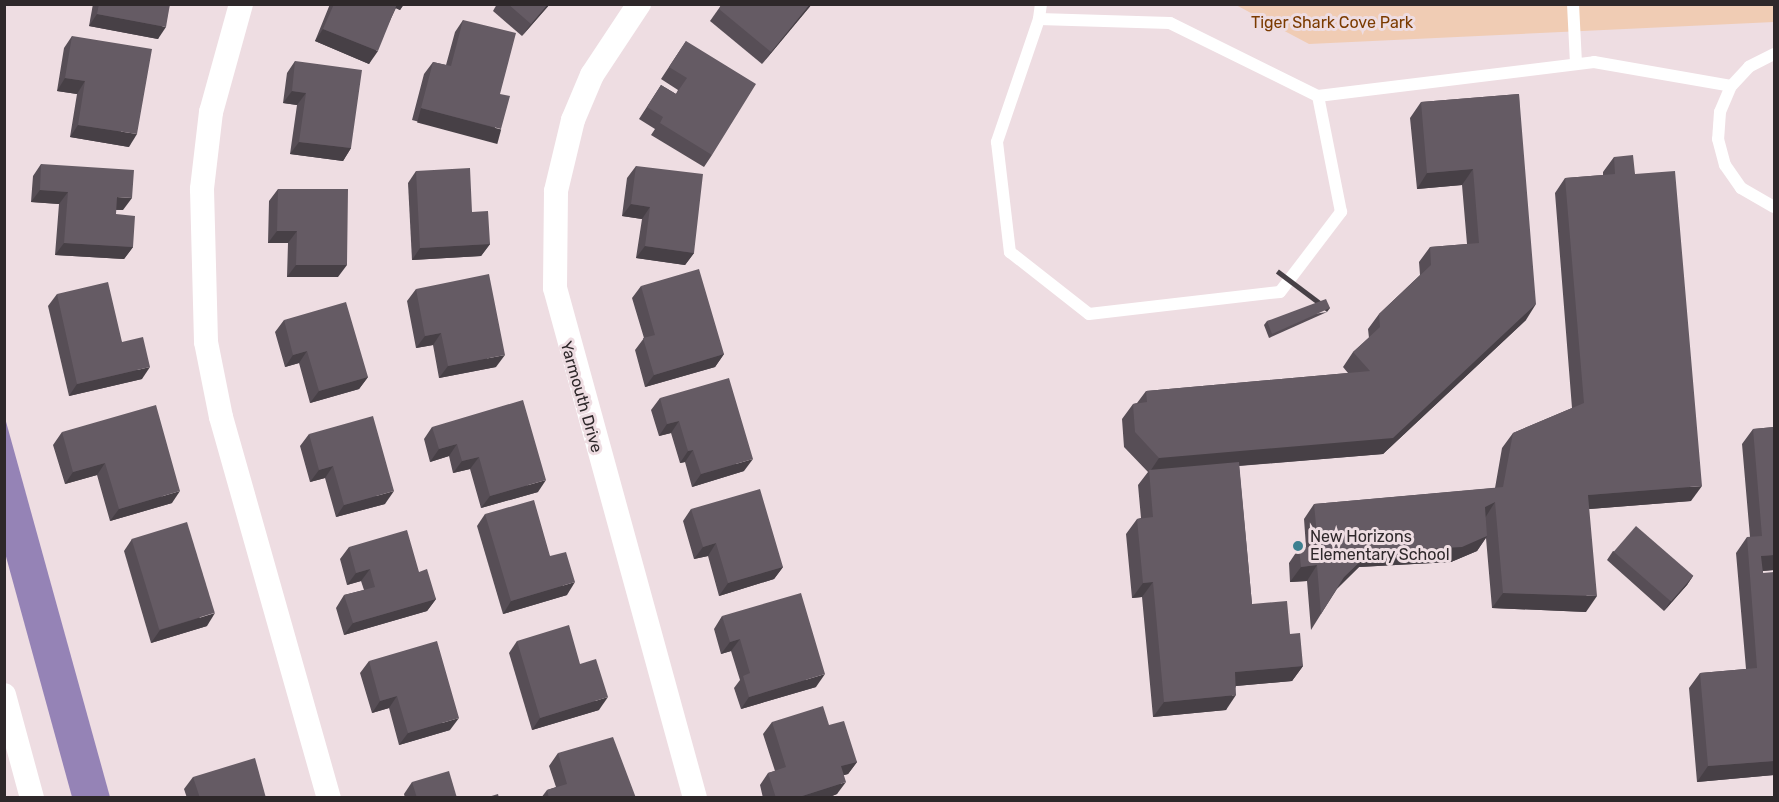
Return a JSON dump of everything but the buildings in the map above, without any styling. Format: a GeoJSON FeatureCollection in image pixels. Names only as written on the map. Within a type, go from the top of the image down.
{"type":"FeatureCollection","features":[{"type":"Feature","properties":{"kind":"street"},"geometry":{"type":"LineString","coordinates":[[241,4],[211,112],[202,189],[206,342],[221,417],[329,798]]}},
{"type":"Feature","properties":{"kind":"street","name":"Yarmouth Drive"},"geometry":{"type":"LineString","coordinates":[[639,4],[592,75],[573,120],[556,190],[555,288],[694,798]]}},
{"type":"Feature","properties":{"kind":"street"},"geometry":{"type":"LineString","coordinates":[[4,695],[32,798]]}},
{"type":"Feature","properties":{"kind":"lane"},"geometry":{"type":"LineString","coordinates":[[1041,4],[1039,19],[997,142],[1010,252],[1089,314],[1281,292],[1341,212],[1318,96]]}},
{"type":"Feature","properties":{"kind":"lane"},"geometry":{"type":"LineString","coordinates":[[1573,4],[1576,64]]}},
{"type":"Feature","properties":{"kind":"lane"},"geometry":{"type":"LineString","coordinates":[[1039,19],[1170,23],[1318,96],[1594,62],[1731,86]]}},
{"type":"Feature","properties":{"kind":"lane"},"geometry":{"type":"LineString","coordinates":[[1774,54],[1749,67],[1731,86],[1719,130],[1725,165],[1741,188],[1774,207]]}},
{"type":"Feature","properties":{"kind":"green space","name":"Tiger Shark Cove Park"},"geometry":{"type":"Polygon","coordinates":[[[1774,4],[1774,22],[1309,44],[1236,5],[1774,4]]]}},
{"type":"Feature","properties":{"kind":"shaded area"},"geometry":{"type":"Polygon","coordinates":[[[5,418],[110,797],[72,797],[5,553],[5,418]]]}},
{"type":"Feature","properties":{"kind":"place","name":"New Horizons Elementary School"},"geometry":{"type":"Point","coordinates":[1298,546]}}]}
